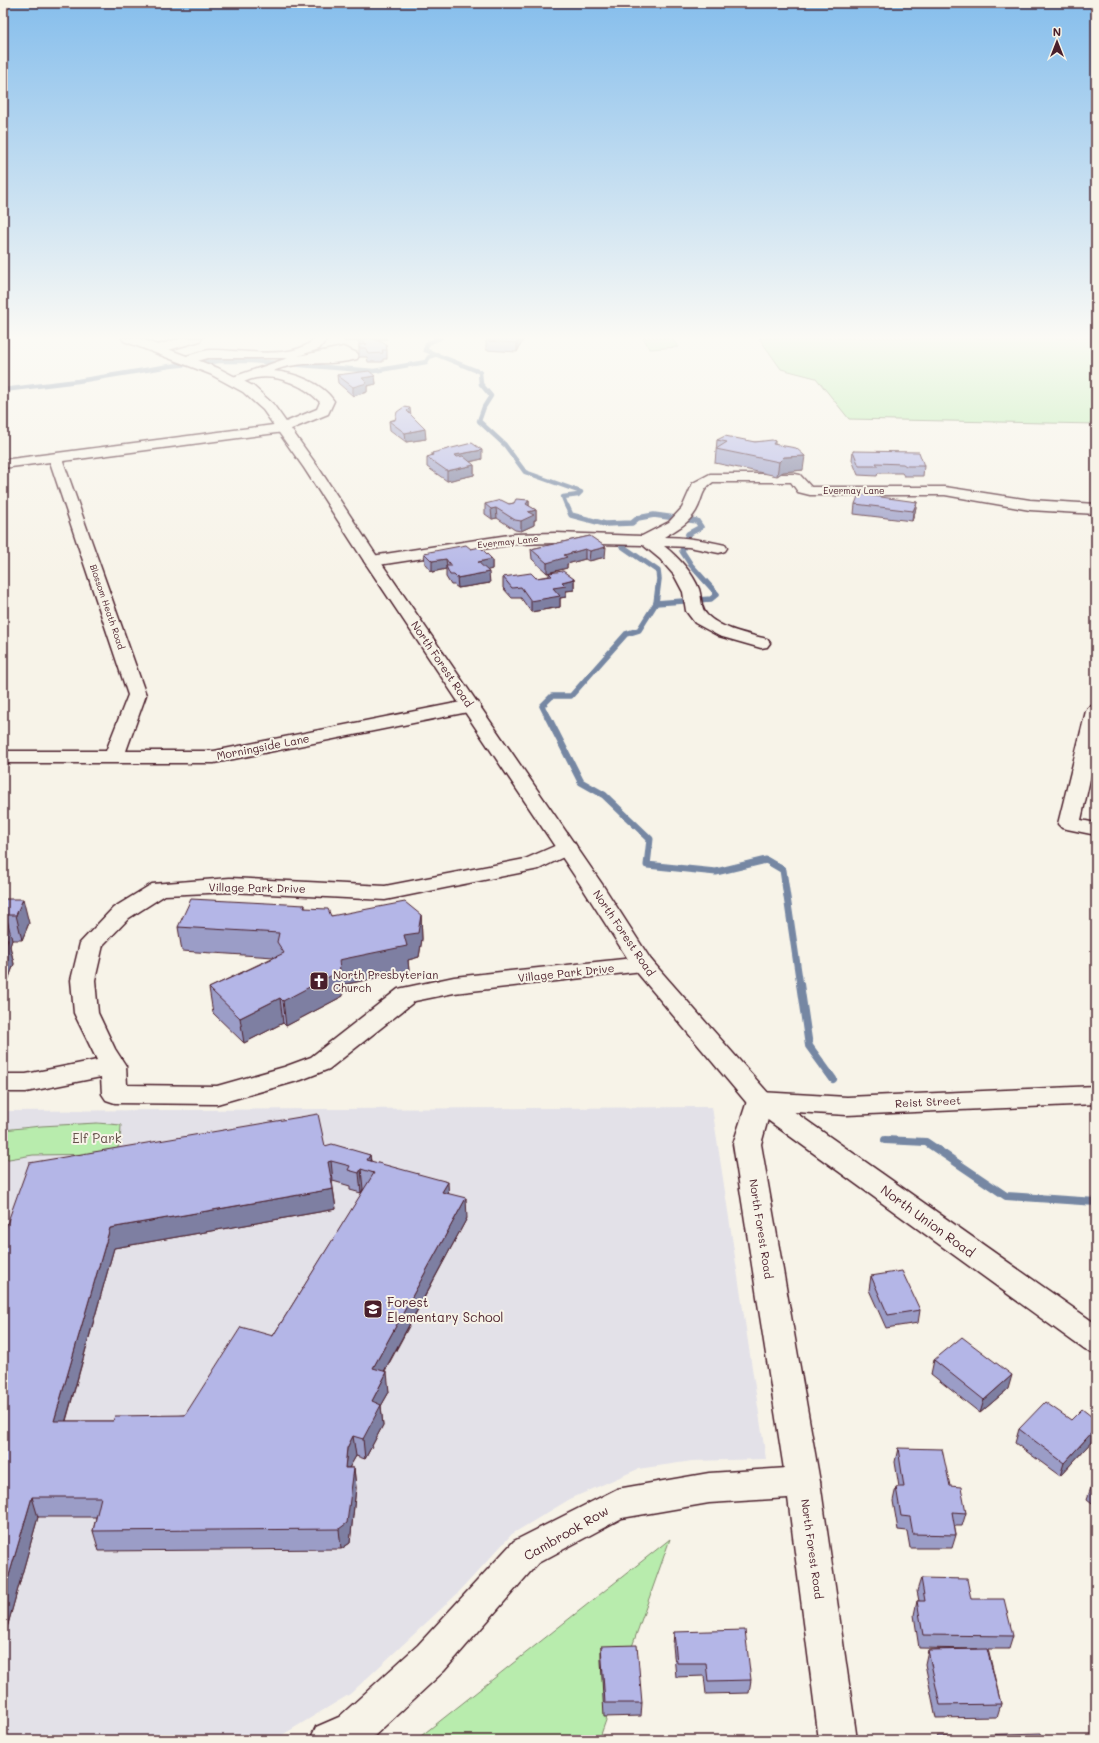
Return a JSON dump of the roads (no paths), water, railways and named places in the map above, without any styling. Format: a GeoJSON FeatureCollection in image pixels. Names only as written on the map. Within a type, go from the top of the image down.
{"type":"FeatureCollection","features":[{"type":"Feature","properties":{"kind":"street","name":"North Forest Road"},"geometry":{"type":"LineString","coordinates":[[277,419],[566,847],[643,965],[760,1101],[747,1144],[803,1482],[838,1740]]}},
{"type":"Feature","properties":{"kind":"street"},"geometry":{"type":"LineString","coordinates":[[3,464],[284,428],[304,419]]}},
{"type":"Feature","properties":{"kind":"street","name":"Blossom Heath Road"},"geometry":{"type":"LineString","coordinates":[[55,457],[137,695],[114,757]]}},
{"type":"Feature","properties":{"kind":"street","name":"Evermay Lane"},"geometry":{"type":"LineString","coordinates":[[646,540],[674,525],[689,510],[698,486],[710,478],[795,478],[803,489],[810,491],[945,491],[1030,506],[1096,509]]}},
{"type":"Feature","properties":{"kind":"street","name":"Evermay Lane"},"geometry":{"type":"LineString","coordinates":[[372,561],[515,539],[556,538],[646,540],[688,542],[719,548]]}},
{"type":"Feature","properties":{"kind":"street"},"geometry":{"type":"LineString","coordinates":[[646,540],[667,555],[682,572],[690,590],[696,613],[701,618],[713,628],[761,643]]}},
{"type":"Feature","properties":{"kind":"street","name":"Morningside Lane"},"geometry":{"type":"LineString","coordinates":[[3,757],[214,757],[471,706]]}},
{"type":"Feature","properties":{"kind":"street"},"geometry":{"type":"LineString","coordinates":[[1096,711],[1069,824],[1096,829]]}},
{"type":"Feature","properties":{"kind":"street","name":"Village Park Drive"},"geometry":{"type":"LineString","coordinates":[[566,847],[531,864],[385,892],[230,885],[160,889],[121,913],[92,943],[83,980],[86,1013],[103,1050],[114,1066],[115,1094],[217,1095],[292,1074],[320,1062],[407,995],[454,985],[643,965]]}},
{"type":"Feature","properties":{"kind":"street"},"geometry":{"type":"LineString","coordinates":[[3,1083],[26,1083],[114,1066]]}},
{"type":"Feature","properties":{"kind":"street","name":"Reist Street"},"geometry":{"type":"LineString","coordinates":[[760,1101],[847,1106],[1096,1095]]}},
{"type":"Feature","properties":{"kind":"street","name":"North Union Road"},"geometry":{"type":"LineString","coordinates":[[760,1101],[1096,1341]]}},
{"type":"Feature","properties":{"kind":"street","name":"Cambrook Row"},"geometry":{"type":"LineString","coordinates":[[328,1740],[350,1732],[431,1658],[526,1552],[617,1504],[709,1488],[803,1482]]}},
{"type":"Feature","properties":{"kind":"waterway"},"geometry":{"type":"LineString","coordinates":[[480,419],[479,421],[505,445],[525,472],[581,492],[578,495],[563,497],[567,507]]}},
{"type":"Feature","properties":{"kind":"waterway"},"geometry":{"type":"LineString","coordinates":[[567,506],[571,515],[605,524],[632,523],[638,518],[654,515],[697,521],[701,527],[688,534],[682,551],[691,565],[717,594],[711,599],[656,603]]}},
{"type":"Feature","properties":{"kind":"waterway"},"geometry":{"type":"LineString","coordinates":[[622,546],[658,571],[659,579],[656,603]]}},
{"type":"Feature","properties":{"kind":"waterway"},"geometry":{"type":"LineString","coordinates":[[548,718],[542,706],[552,696],[571,696],[626,634],[639,630],[656,603]]}},
{"type":"Feature","properties":{"kind":"waterway"},"geometry":{"type":"LineString","coordinates":[[548,717],[581,782],[604,795],[650,839],[647,865],[716,872],[766,860],[783,870],[800,985]]}},
{"type":"Feature","properties":{"kind":"waterway"},"geometry":{"type":"LineString","coordinates":[[800,984],[809,1046],[833,1079]]}},
{"type":"Feature","properties":{"kind":"waterway"},"geometry":{"type":"LineString","coordinates":[[885,1140],[926,1142],[1006,1196],[1096,1202]]}},
{"type":"Feature","properties":{"kind":"place","name":"North Presbyterian Church"},"geometry":{"type":"Point","coordinates":[319,981]}},
{"type":"Feature","properties":{"kind":"place","name":"Forest Elementary School"},"geometry":{"type":"Point","coordinates":[373,1309]}},
{"type":"Feature","properties":{"kind":"park label","name":"Elf Park"},"geometry":{"type":"Point","coordinates":[97,1138]}}]}
